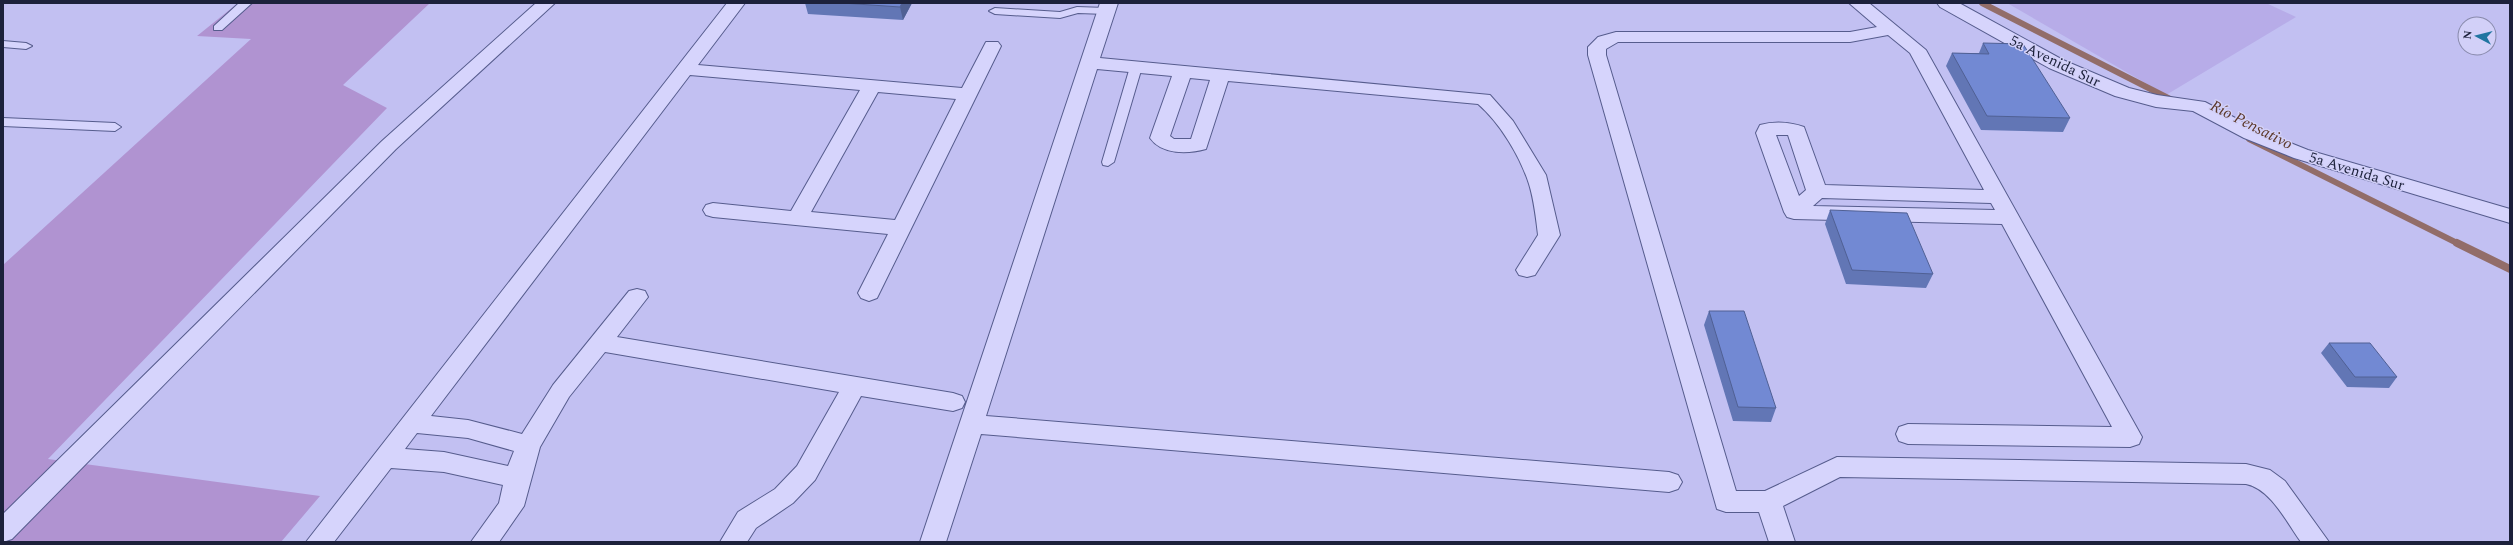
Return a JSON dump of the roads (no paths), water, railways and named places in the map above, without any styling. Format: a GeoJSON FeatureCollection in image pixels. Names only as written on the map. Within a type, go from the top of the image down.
{"type":"FeatureCollection","features":[{"type":"Feature","properties":{"kind":"street"},"geometry":{"type":"LineString","coordinates":[[3,531],[389,145],[546,3]]}},
{"type":"Feature","properties":{"kind":"street"},"geometry":{"type":"LineString","coordinates":[[319,542],[736,3]]}},
{"type":"Feature","properties":{"kind":"street"},"geometry":{"type":"LineString","coordinates":[[1858,3],[1917,50],[2130,437],[1908,434]]}},
{"type":"Feature","properties":{"kind":"street","name":"5a Avenida Sur"},"geometry":{"type":"LineString","coordinates":[[1946,3],[2009,39],[2090,80],[2122,92],[2156,101],[2198,106],[2251,134],[2308,156],[2510,216]]}},
{"type":"Feature","properties":{"kind":"street"},"geometry":{"type":"LineString","coordinates":[[934,542],[1108,7]]}},
{"type":"Feature","properties":{"kind":"street"},"geometry":{"type":"LineString","coordinates":[[1890,29],[1870,35],[1850,37],[1616,37],[1600,44],[1596,51],[1726,502],[1768,501],[1837,467],[2246,474],[2261,477],[2276,488],[2316,542]]}},
{"type":"Feature","properties":{"kind":"street"},"geometry":{"type":"LineString","coordinates":[[869,293],[992,46]]}},
{"type":"Feature","properties":{"kind":"street"},"geometry":{"type":"LineString","coordinates":[[1090,63],[1472,97],[1488,102],[1492,105],[1514,136],[1539,182],[1549,235],[1527,270]]}},
{"type":"Feature","properties":{"kind":"street"},"geometry":{"type":"LineString","coordinates":[[685,69],[967,94]]}},
{"type":"Feature","properties":{"kind":"street"},"geometry":{"type":"LineString","coordinates":[[1183,71],[1160,138],[1169,144],[1199,145],[1221,75]]}},
{"type":"Feature","properties":{"kind":"street"},"geometry":{"type":"LineString","coordinates":[[797,218],[872,86]]}},
{"type":"Feature","properties":{"kind":"street"},"geometry":{"type":"LineString","coordinates":[[1794,212],[1766,133],[1767,129],[1792,129],[1797,131],[1817,191]]}},
{"type":"Feature","properties":{"kind":"street"},"geometry":{"type":"LineString","coordinates":[[1794,212],[1817,191],[1997,197]]}},
{"type":"Feature","properties":{"kind":"street"},"geometry":{"type":"LineString","coordinates":[[713,210],[902,228]]}},
{"type":"Feature","properties":{"kind":"street"},"geometry":{"type":"LineString","coordinates":[[1794,212],[2007,216]]}},
{"type":"Feature","properties":{"kind":"street"},"geometry":{"type":"LineString","coordinates":[[484,542],[511,506],[517,478],[528,445],[561,391],[637,297]]}},
{"type":"Feature","properties":{"kind":"street"},"geometry":{"type":"LineString","coordinates":[[600,343],[953,402]]}},
{"type":"Feature","properties":{"kind":"street"},"geometry":{"type":"LineString","coordinates":[[734,542],[747,520],[784,496],[806,473],[856,385]]}},
{"type":"Feature","properties":{"kind":"street"},"geometry":{"type":"LineString","coordinates":[[412,423],[468,429],[528,445]]}},
{"type":"Feature","properties":{"kind":"street"},"geometry":{"type":"LineString","coordinates":[[973,424],[1669,482]]}},
{"type":"Feature","properties":{"kind":"street"},"geometry":{"type":"LineString","coordinates":[[385,458],[444,462],[517,478]]}},
{"type":"Feature","properties":{"kind":"street"},"geometry":{"type":"LineString","coordinates":[[1768,501],[1782,542]]}},
{"type":"Feature","properties":{"kind":"lane"},"geometry":{"type":"LineString","coordinates":[[218,28],[246,3]]}},
{"type":"Feature","properties":{"kind":"lane"},"geometry":{"type":"LineString","coordinates":[[995,11],[1060,15],[1078,6],[1108,7]]}},
{"type":"Feature","properties":{"kind":"lane"},"geometry":{"type":"LineString","coordinates":[[3,44],[26,46]]}},
{"type":"Feature","properties":{"kind":"lane"},"geometry":{"type":"LineString","coordinates":[[1108,162],[1136,67]]}},
{"type":"Feature","properties":{"kind":"lane"},"geometry":{"type":"LineString","coordinates":[[3,122],[115,127]]}},
{"type":"Feature","properties":{"kind":"waterway","name":"Río Pensativo"},"geometry":{"type":"LineString","coordinates":[[1982,3],[2172,100]]}},
{"type":"Feature","properties":{"kind":"waterway","name":"Río Pensativo"},"geometry":{"type":"LineString","coordinates":[[2249,139],[2457,243]]}},
{"type":"Feature","properties":{"kind":"waterway","name":"Río Pensativo"},"geometry":{"type":"LineString","coordinates":[[2457,243],[2510,269]]}}]}
